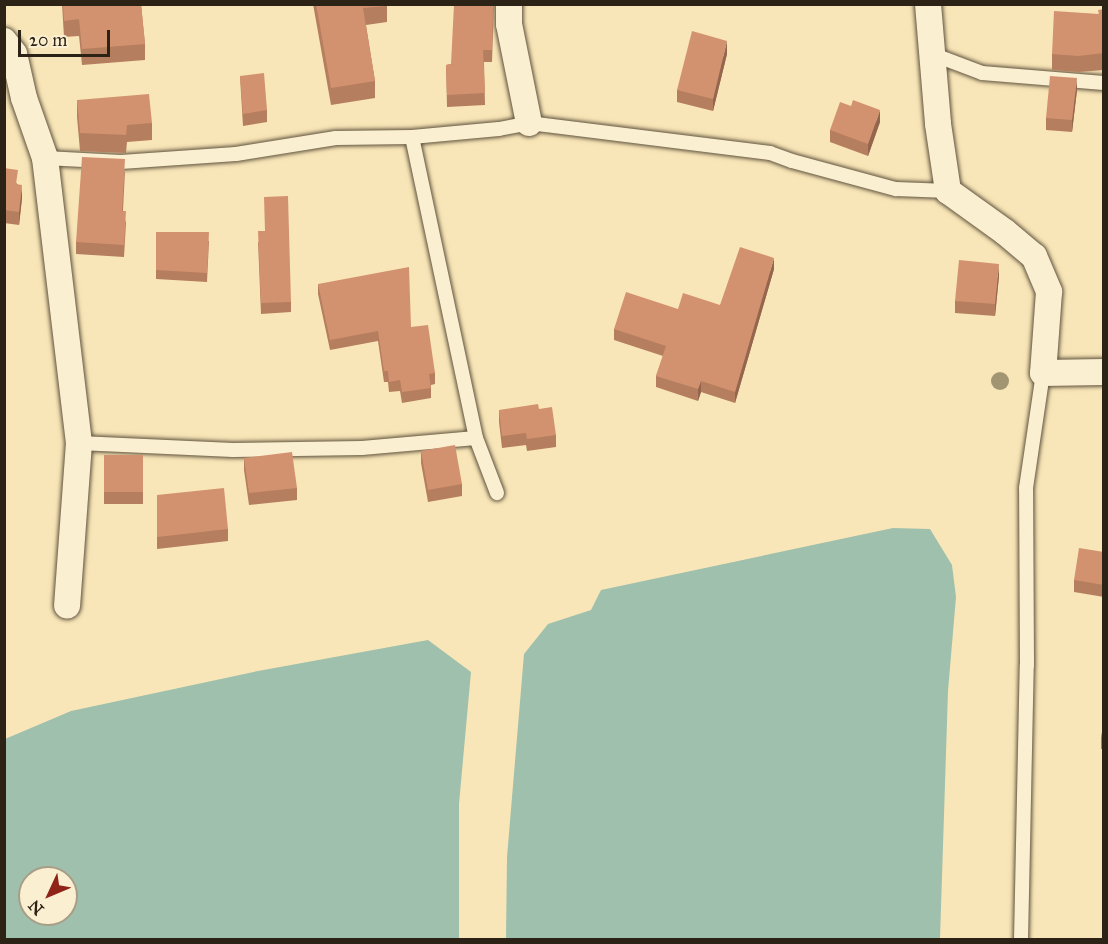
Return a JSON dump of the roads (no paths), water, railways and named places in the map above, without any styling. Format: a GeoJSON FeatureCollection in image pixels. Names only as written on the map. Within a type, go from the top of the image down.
{"type":"FeatureCollection","features":[{"type":"Feature","properties":{"kind":"street"},"geometry":{"type":"LineString","coordinates":[[509,4],[508,24],[529,123]]}},
{"type":"Feature","properties":{"kind":"street"},"geometry":{"type":"LineString","coordinates":[[928,4],[938,124],[948,191],[1034,256],[1049,292],[1043,372],[1104,372]]}},
{"type":"Feature","properties":{"kind":"street"},"geometry":{"type":"LineString","coordinates":[[4,41],[14,54],[24,98],[45,159],[79,443],[67,606]]}},
{"type":"Feature","properties":{"kind":"lane"},"geometry":{"type":"LineString","coordinates":[[932,54],[982,73],[1104,83]]}},
{"type":"Feature","properties":{"kind":"lane"},"geometry":{"type":"LineString","coordinates":[[45,159],[121,162],[236,154],[336,138],[412,137],[500,129],[529,123],[770,153],[896,189],[948,191]]}},
{"type":"Feature","properties":{"kind":"lane"},"geometry":{"type":"LineString","coordinates":[[412,137],[476,438],[497,493]]}},
{"type":"Feature","properties":{"kind":"lane"},"geometry":{"type":"LineString","coordinates":[[1021,939],[1027,665],[1026,488],[1043,372]]}},
{"type":"Feature","properties":{"kind":"lane"},"geometry":{"type":"LineString","coordinates":[[79,443],[232,450],[362,448],[476,438]]}}]}
